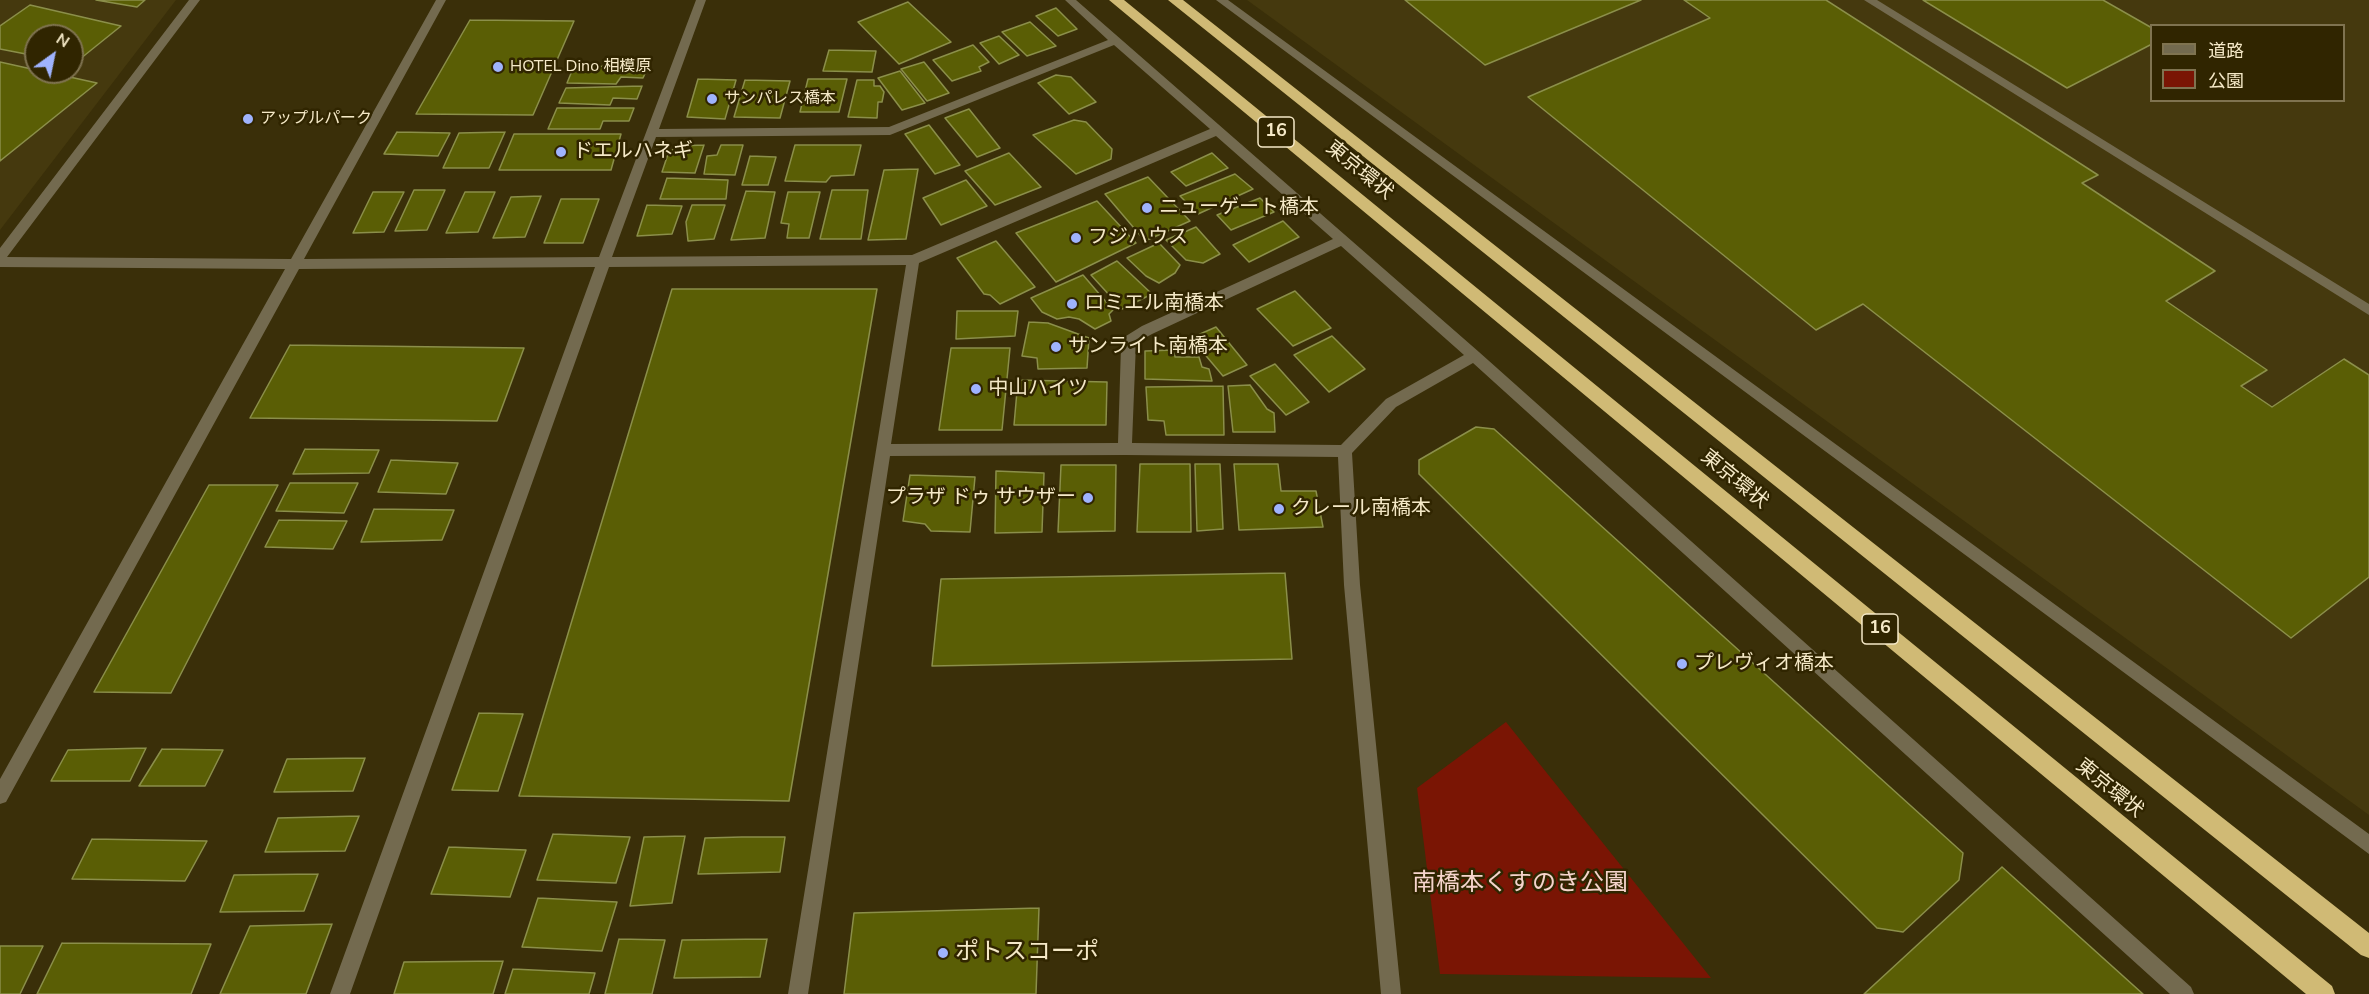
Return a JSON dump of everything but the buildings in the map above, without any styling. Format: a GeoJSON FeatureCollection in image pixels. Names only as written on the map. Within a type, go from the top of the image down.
{"type":"FeatureCollection","features":[{"type":"Feature","properties":{"kind":"highway","name":"東京環状"},"geometry":{"type":"LineString","coordinates":[[1116,0],[2324,994]]}},
{"type":"Feature","properties":{"kind":"highway","name":"東京環状"},"geometry":{"type":"LineString","coordinates":[[1175,0],[2369,947]]}},
{"type":"Feature","properties":{"kind":"street"},"geometry":{"type":"LineString","coordinates":[[0,260],[195,0]]}},
{"type":"Feature","properties":{"kind":"street"},"geometry":{"type":"LineString","coordinates":[[0,796],[441,0]]}},
{"type":"Feature","properties":{"kind":"street"},"geometry":{"type":"LineString","coordinates":[[340,994],[604,261],[701,0]]}},
{"type":"Feature","properties":{"kind":"street"},"geometry":{"type":"LineString","coordinates":[[1070,0],[1474,356],[2184,994]]}},
{"type":"Feature","properties":{"kind":"street"},"geometry":{"type":"LineString","coordinates":[[1221,0],[2369,845]]}},
{"type":"Feature","properties":{"kind":"street"},"geometry":{"type":"LineString","coordinates":[[1869,0],[2369,310]]}},
{"type":"Feature","properties":{"kind":"street"},"geometry":{"type":"LineString","coordinates":[[652,133],[886,132],[1117,40]]}},
{"type":"Feature","properties":{"kind":"street"},"geometry":{"type":"LineString","coordinates":[[0,260],[295,264],[913,260],[1219,130]]}},
{"type":"Feature","properties":{"kind":"street"},"geometry":{"type":"LineString","coordinates":[[1125,449],[1128,346],[1131,340],[1147,330],[1342,240]]}},
{"type":"Feature","properties":{"kind":"street"},"geometry":{"type":"LineString","coordinates":[[798,994],[913,260]]}},
{"type":"Feature","properties":{"kind":"street"},"geometry":{"type":"LineString","coordinates":[[882,450],[1345,451],[1391,404],[1474,356]]}},
{"type":"Feature","properties":{"kind":"street"},"geometry":{"type":"LineString","coordinates":[[1345,451],[1352,585],[1391,994]]}},
{"type":"Feature","properties":{"kind":"shaded area"},"geometry":{"type":"Polygon","coordinates":[[[0,0],[176,0],[0,230],[0,0]]]}},
{"type":"Feature","properties":{"kind":"shaded area"},"geometry":{"type":"Polygon","coordinates":[[[1247,0],[2369,0],[2369,815],[1247,0]]]}},
{"type":"Feature","properties":{"kind":"green space","name":"南橋本くすのき公園"},"geometry":{"type":"Polygon","coordinates":[[[1506,722],[1711,978],[1440,974],[1417,788],[1506,722]]]}},
{"type":"Feature","properties":{"kind":"place","name":"HOTEL Dino 相模原"},"geometry":{"type":"Point","coordinates":[498,67]}},
{"type":"Feature","properties":{"kind":"place","name":"サンパレス橋本"},"geometry":{"type":"Point","coordinates":[712,99]}},
{"type":"Feature","properties":{"kind":"place","name":"アップルパーク"},"geometry":{"type":"Point","coordinates":[248,119]}},
{"type":"Feature","properties":{"kind":"place","name":"ドエルハネギ"},"geometry":{"type":"Point","coordinates":[561,152]}},
{"type":"Feature","properties":{"kind":"place","name":"ニューゲート橋本"},"geometry":{"type":"Point","coordinates":[1147,208]}},
{"type":"Feature","properties":{"kind":"place","name":"フジハウス"},"geometry":{"type":"Point","coordinates":[1076,238]}},
{"type":"Feature","properties":{"kind":"place","name":"ロミエル南橋本"},"geometry":{"type":"Point","coordinates":[1072,304]}},
{"type":"Feature","properties":{"kind":"place","name":"サンライト南橋本"},"geometry":{"type":"Point","coordinates":[1056,347]}},
{"type":"Feature","properties":{"kind":"place","name":"中山ハイツ"},"geometry":{"type":"Point","coordinates":[976,389]}},
{"type":"Feature","properties":{"kind":"place","name":"プラザ ドゥ サウザー"},"geometry":{"type":"Point","coordinates":[1088,498]}},
{"type":"Feature","properties":{"kind":"place","name":"クレール南橋本"},"geometry":{"type":"Point","coordinates":[1279,509]}},
{"type":"Feature","properties":{"kind":"place","name":"プレヴィオ橋本"},"geometry":{"type":"Point","coordinates":[1682,664]}},
{"type":"Feature","properties":{"kind":"place","name":"ポトスコーポ"},"geometry":{"type":"Point","coordinates":[943,953]}}]}
